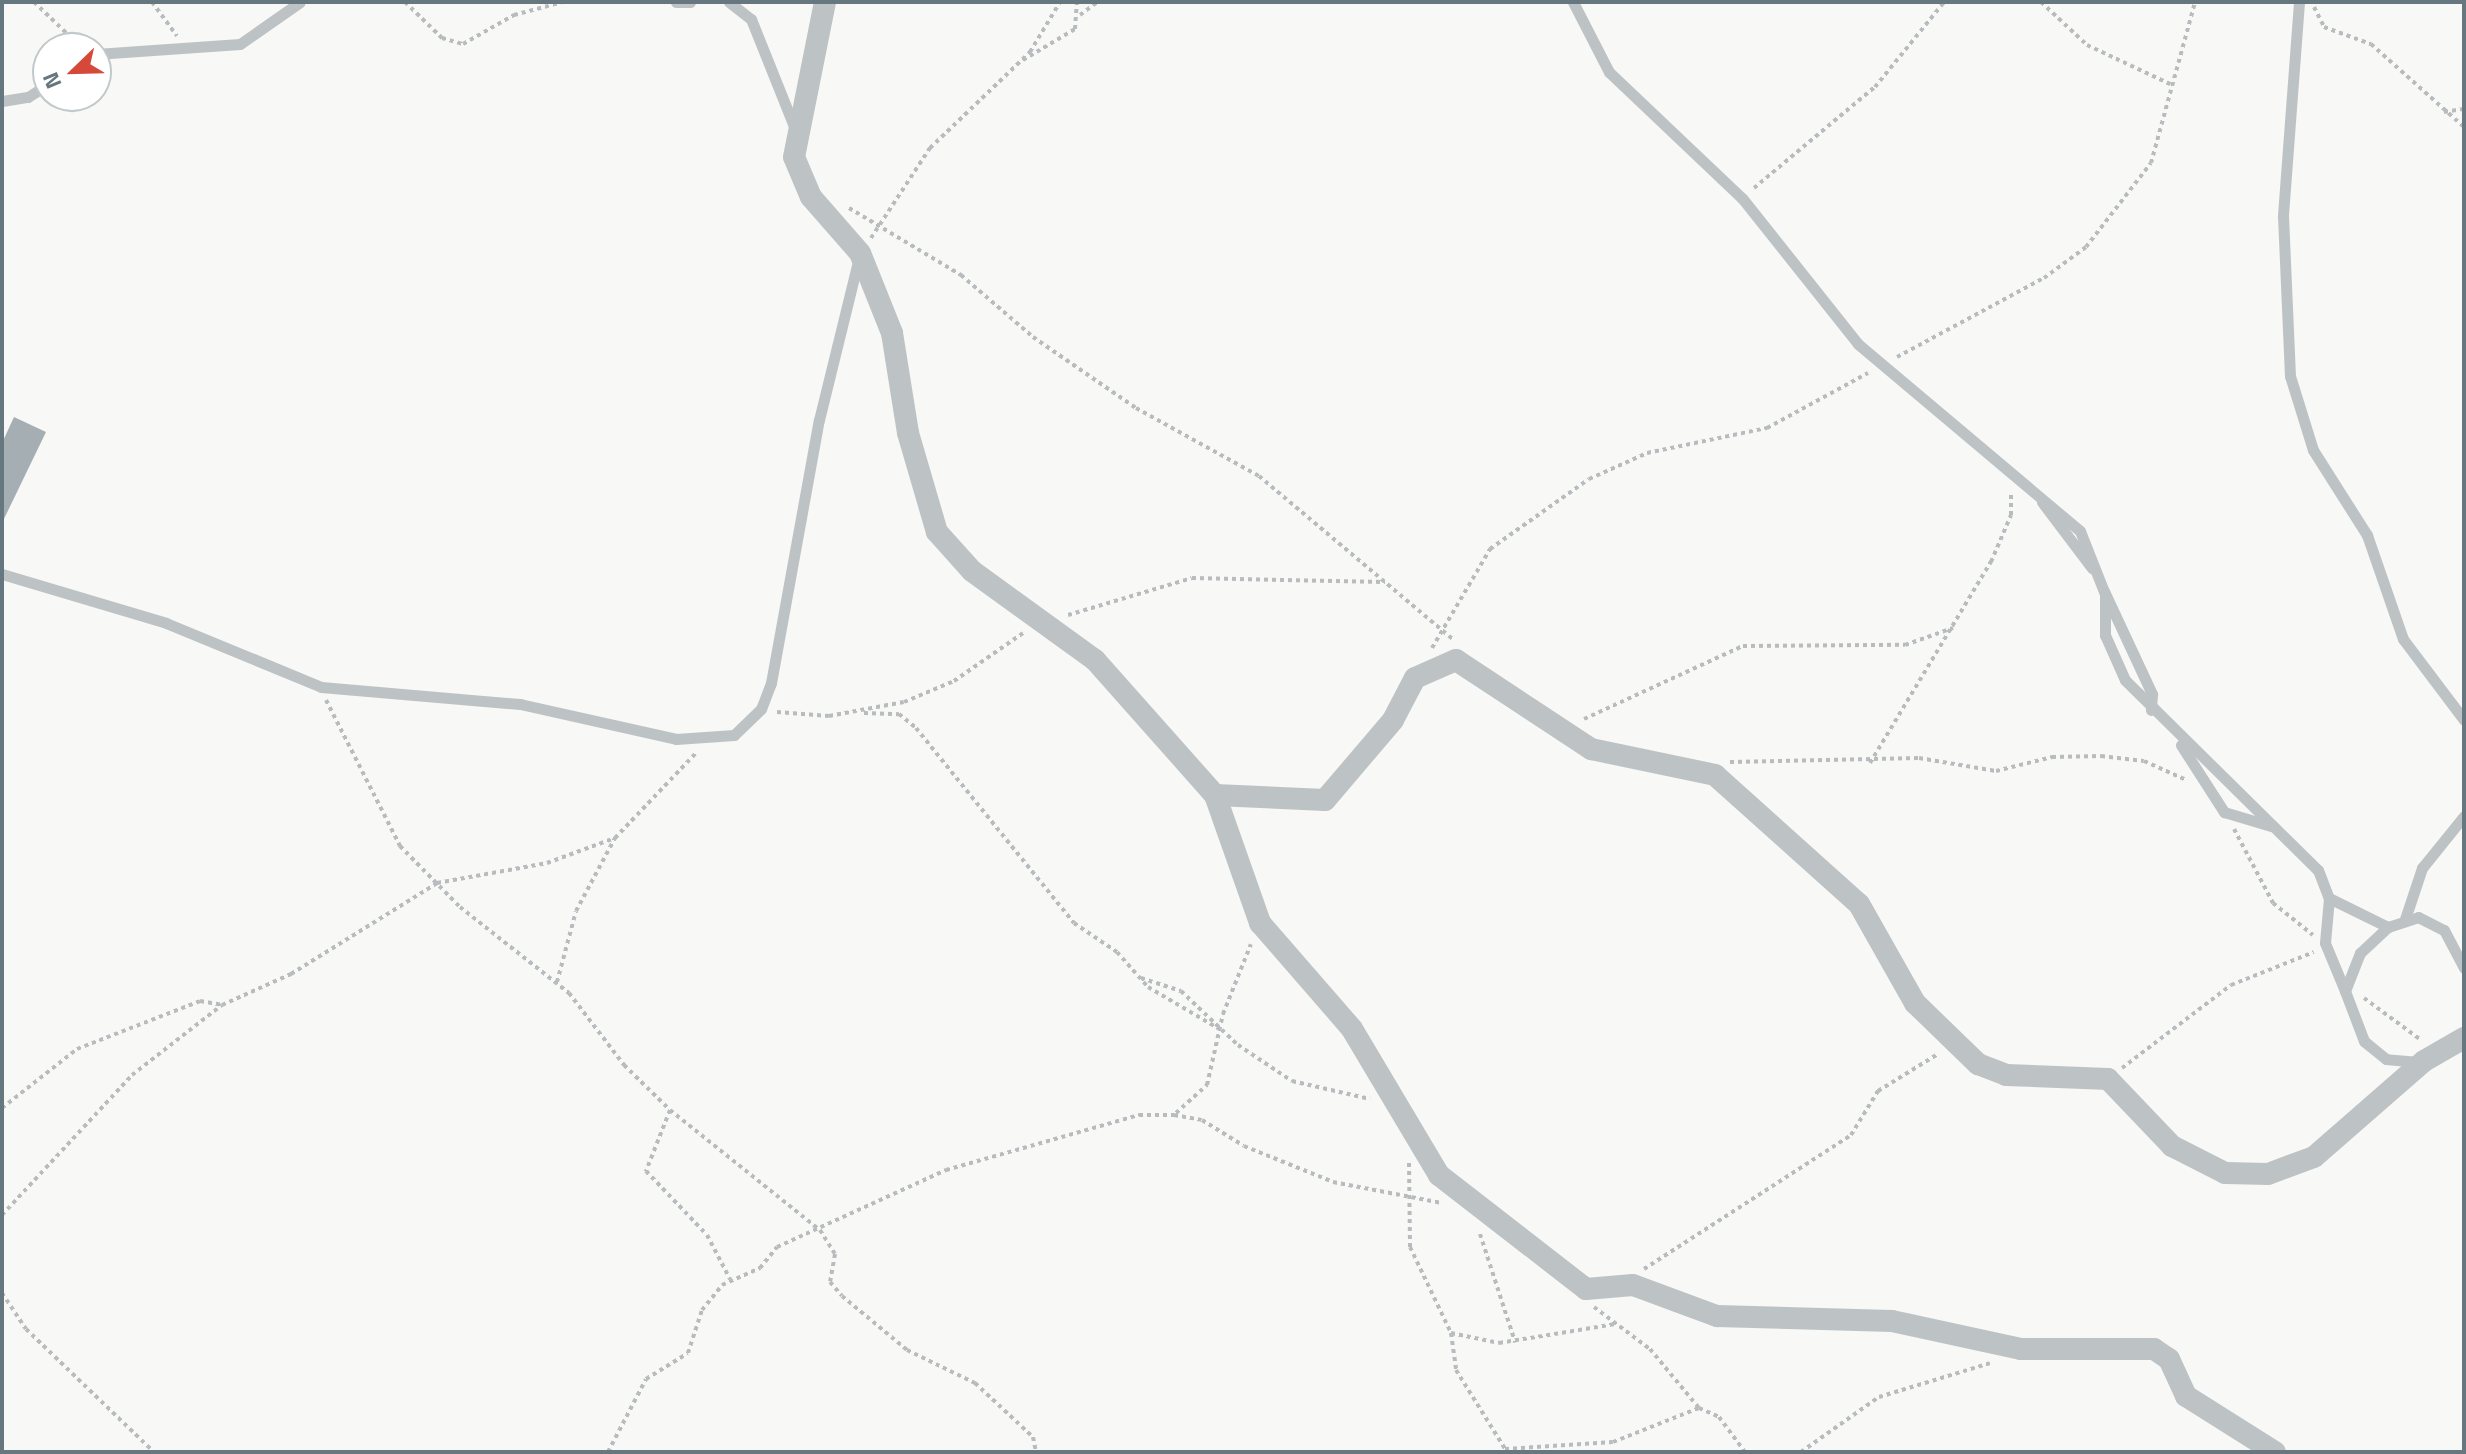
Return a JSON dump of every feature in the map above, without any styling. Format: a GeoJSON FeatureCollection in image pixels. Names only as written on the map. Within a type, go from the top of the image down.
{"type":"FeatureCollection","features":[{"type":"Feature","properties":{"kind":"street"},"geometry":{"type":"LineString","coordinates":[[825,2],[817,63],[795,130],[801,178],[860,253],[892,333],[904,419],[937,532],[972,571],[1046,624],[1124,689],[1215,795],[1260,923],[1352,1029],[1410,1137],[1439,1175],[1475,1201],[1547,1265],[1586,1289],[1633,1285],[1717,1316],[1892,1321],[2021,1349],[2162,1352],[2186,1396],[2275,1452]]}},
{"type":"Feature","properties":{"kind":"street"},"geometry":{"type":"LineString","coordinates":[[1215,795],[1294,803],[1335,795],[1429,666],[1468,663],[1555,731],[1627,759],[1699,768],[1762,812],[1849,893],[1884,938],[1915,1003],[1957,1048],[1993,1073],[2108,1079],[2172,1146],[2246,1177],[2289,1167],[2330,1147],[2424,1061],[2454,1043]]}},
{"type":"Feature","properties":{"kind":"lane"},"geometry":{"type":"LineString","coordinates":[[112,53],[184,49],[248,40],[300,2]]}},
{"type":"Feature","properties":{"kind":"lane"},"geometry":{"type":"LineString","coordinates":[[676,2],[690,2]]}},
{"type":"Feature","properties":{"kind":"lane"},"geometry":{"type":"LineString","coordinates":[[729,2],[751,19],[795,130]]}},
{"type":"Feature","properties":{"kind":"lane"},"geometry":{"type":"LineString","coordinates":[[1573,2],[1609,72],[1742,198],[1858,344],[1991,456],[2023,489],[2040,499],[2105,594],[2152,694],[2151,710]]}},
{"type":"Feature","properties":{"kind":"lane"},"geometry":{"type":"LineString","coordinates":[[2299,2],[2283,216],[2290,376],[2313,450],[2367,535],[2403,639],[2464,720]]}},
{"type":"Feature","properties":{"kind":"lane"},"geometry":{"type":"LineString","coordinates":[[2,101],[32,90]]}},
{"type":"Feature","properties":{"kind":"lane"},"geometry":{"type":"LineString","coordinates":[[2,574],[166,623],[321,687],[520,704],[711,741],[734,735],[761,709],[860,253]]}},
{"type":"Feature","properties":{"kind":"lane"},"geometry":{"type":"LineString","coordinates":[[2105,594],[2112,658],[2151,710],[2272,826],[2308,855],[2329,898],[2326,947],[2373,1052],[2424,1061]]}},
{"type":"Feature","properties":{"kind":"lane"},"geometry":{"type":"LineString","coordinates":[[2176,733],[2206,791],[2224,812],[2244,824],[2272,826]]}},
{"type":"Feature","properties":{"kind":"lane"},"geometry":{"type":"LineString","coordinates":[[2405,919],[2422,868],[2464,816]]}},
{"type":"Feature","properties":{"kind":"lane"},"geometry":{"type":"LineString","coordinates":[[2329,898],[2388,927]]}},
{"type":"Feature","properties":{"kind":"lane"},"geometry":{"type":"LineString","coordinates":[[2345,991],[2360,953],[2388,927],[2405,919],[2444,930],[2464,968]]}},
{"type":"Feature","properties":{"kind":"path"},"geometry":{"type":"LineString","coordinates":[[34,2],[65,32]]}},
{"type":"Feature","properties":{"kind":"path"},"geometry":{"type":"LineString","coordinates":[[152,2],[184,49]]}},
{"type":"Feature","properties":{"kind":"path"},"geometry":{"type":"LineString","coordinates":[[405,2],[442,38],[463,44],[514,15],[563,2]]}},
{"type":"Feature","properties":{"kind":"path"},"geometry":{"type":"LineString","coordinates":[[881,226],[946,129],[1020,61],[1060,2]]}},
{"type":"Feature","properties":{"kind":"path"},"geometry":{"type":"LineString","coordinates":[[1020,61],[1049,49],[1078,26],[1077,2]]}},
{"type":"Feature","properties":{"kind":"path"},"geometry":{"type":"LineString","coordinates":[[1079,16],[1097,2]]}},
{"type":"Feature","properties":{"kind":"path"},"geometry":{"type":"LineString","coordinates":[[1742,198],[1875,87],[1944,2]]}},
{"type":"Feature","properties":{"kind":"path"},"geometry":{"type":"LineString","coordinates":[[2041,2],[2087,45],[2170,84]]}},
{"type":"Feature","properties":{"kind":"path"},"geometry":{"type":"LineString","coordinates":[[1429,666],[1442,626],[1501,538],[1589,479],[1647,453],[1776,424],[2044,278],[2086,247],[2151,163],[2170,84],[2195,2]]}},
{"type":"Feature","properties":{"kind":"path"},"geometry":{"type":"LineString","coordinates":[[2312,2],[2324,27],[2371,44],[2464,127]]}},
{"type":"Feature","properties":{"kind":"path"},"geometry":{"type":"LineString","coordinates":[[2444,112],[2464,109]]}},
{"type":"Feature","properties":{"kind":"path"},"geometry":{"type":"LineString","coordinates":[[840,201],[961,275],[1033,337],[1126,401],[1259,476],[1442,626],[1468,663]]}},
{"type":"Feature","properties":{"kind":"path"},"geometry":{"type":"LineString","coordinates":[[1991,456],[2011,489],[2011,515]]}},
{"type":"Feature","properties":{"kind":"path"},"geometry":{"type":"LineString","coordinates":[[1870,763],[1953,628],[2023,489]]}},
{"type":"Feature","properties":{"kind":"path"},"geometry":{"type":"LineString","coordinates":[[862,713],[930,693],[1046,624],[1192,578],[1387,581]]}},
{"type":"Feature","properties":{"kind":"path"},"geometry":{"type":"LineString","coordinates":[[1555,731],[1743,646],[1905,645],[1953,628]]}},
{"type":"Feature","properties":{"kind":"path"},"geometry":{"type":"LineString","coordinates":[[321,687],[390,835],[437,883],[557,982],[670,1110],[820,1230],[837,1260],[833,1287],[907,1350],[975,1383],[1033,1437],[1036,1452]]}},
{"type":"Feature","properties":{"kind":"path"},"geometry":{"type":"LineString","coordinates":[[761,709],[899,714],[920,731],[1064,913],[1139,978],[1221,1029],[1292,1081],[1394,1106]]}},
{"type":"Feature","properties":{"kind":"path"},"geometry":{"type":"LineString","coordinates":[[557,982],[576,911],[615,838],[711,741]]}},
{"type":"Feature","properties":{"kind":"path"},"geometry":{"type":"LineString","coordinates":[[1699,768],[1768,756],[1870,763],[1942,759],[1996,771],[2052,757],[2125,757],[2206,791]]}},
{"type":"Feature","properties":{"kind":"path"},"geometry":{"type":"LineString","coordinates":[[2224,812],[2273,903],[2326,947]]}},
{"type":"Feature","properties":{"kind":"path"},"geometry":{"type":"LineString","coordinates":[[2,1215],[132,1075],[222,1005],[291,974],[437,883],[547,863],[615,838]]}},
{"type":"Feature","properties":{"kind":"path"},"geometry":{"type":"LineString","coordinates":[[1174,1115],[1207,1085],[1221,1029],[1260,923]]}},
{"type":"Feature","properties":{"kind":"path"},"geometry":{"type":"LineString","coordinates":[[2108,1079],[2231,985],[2267,965],[2326,947]]}},
{"type":"Feature","properties":{"kind":"path"},"geometry":{"type":"LineString","coordinates":[[1139,978],[1181,991],[1221,1029]]}},
{"type":"Feature","properties":{"kind":"path"},"geometry":{"type":"LineString","coordinates":[[2345,991],[2454,1043]]}},
{"type":"Feature","properties":{"kind":"path"},"geometry":{"type":"LineString","coordinates":[[2,1108],[77,1049],[200,1001],[222,1005]]}},
{"type":"Feature","properties":{"kind":"path"},"geometry":{"type":"LineString","coordinates":[[1633,1285],[1671,1246],[1851,1135],[1886,1084],[1957,1048]]}},
{"type":"Feature","properties":{"kind":"path"},"geometry":{"type":"LineString","coordinates":[[670,1110],[646,1171],[707,1235],[730,1279]]}},
{"type":"Feature","properties":{"kind":"path"},"geometry":{"type":"LineString","coordinates":[[608,1452],[646,1379],[683,1358],[702,1310],[730,1279],[760,1268],[777,1247],[946,1170],[1139,1115],[1174,1115],[1202,1120],[1244,1146],[1333,1182],[1407,1198],[1447,1203],[1475,1201],[1485,1257],[1515,1342]]}},
{"type":"Feature","properties":{"kind":"path"},"geometry":{"type":"LineString","coordinates":[[1410,1137],[1407,1198],[1410,1247],[1451,1333],[1456,1370],[1506,1450],[1613,1442],[1699,1408]]}},
{"type":"Feature","properties":{"kind":"path"},"geometry":{"type":"LineString","coordinates":[[1586,1289],[1595,1309],[1650,1349],[1699,1408],[1719,1417],[1745,1452]]}},
{"type":"Feature","properties":{"kind":"path"},"geometry":{"type":"LineString","coordinates":[[2,1293],[26,1329],[154,1452]]}},
{"type":"Feature","properties":{"kind":"path"},"geometry":{"type":"LineString","coordinates":[[1451,1333],[1476,1343],[1515,1342],[1615,1324]]}},
{"type":"Feature","properties":{"kind":"path"},"geometry":{"type":"LineString","coordinates":[[1801,1452],[1879,1397],[1935,1385],[2021,1349]]}},
{"type":"Feature","properties":{"kind":"building"},"geometry":{"type":"Polygon","coordinates":[[[14,417],[46,432],[2,523],[2,443],[14,417]]]}}]}
